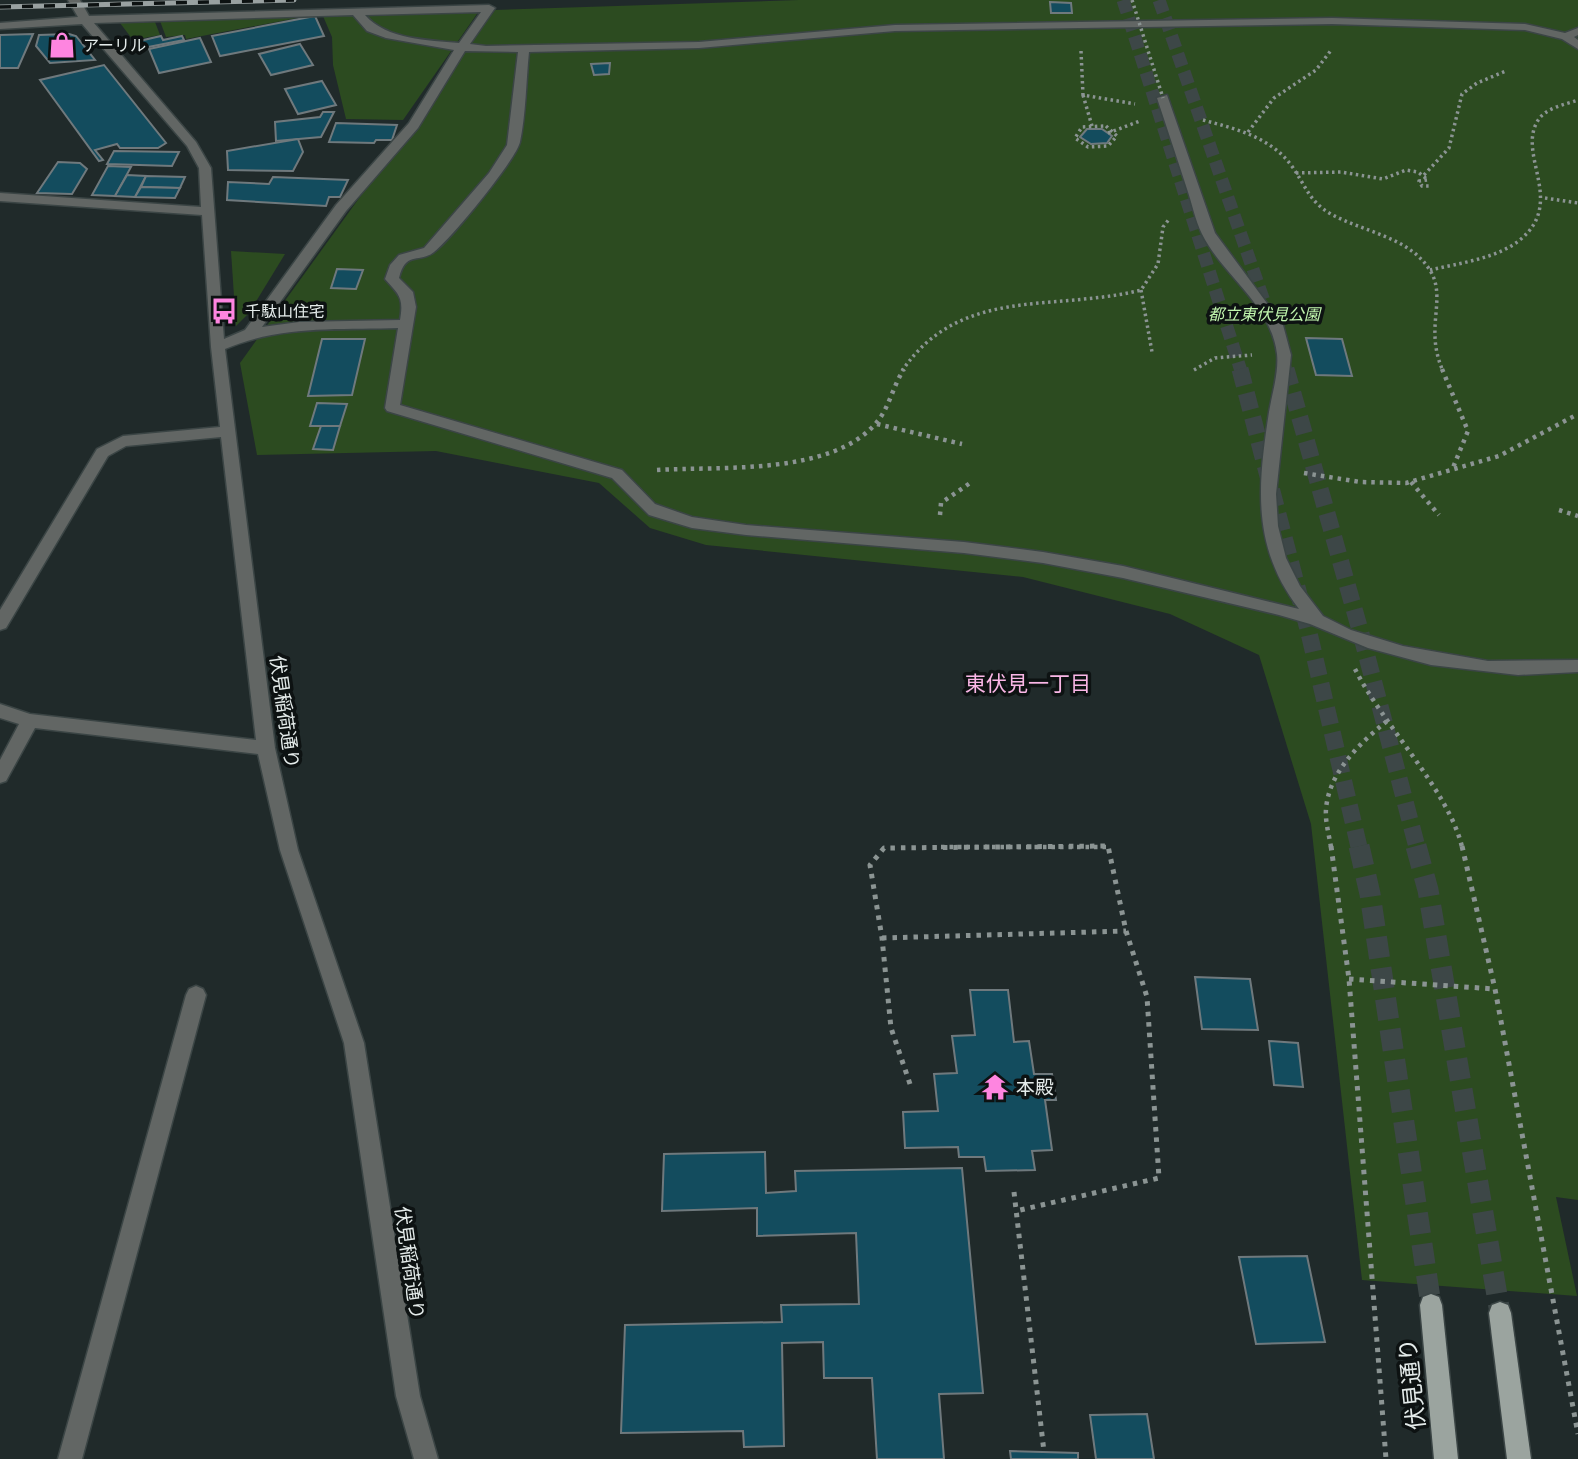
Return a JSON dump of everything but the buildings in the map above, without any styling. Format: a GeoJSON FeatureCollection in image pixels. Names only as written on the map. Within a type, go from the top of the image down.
{"type":"FeatureCollection","features":[{"type":"Feature","properties":{"kind":"main road","name":"伏見通り"},"geometry":{"type":"LineString","coordinates":[[1431,1305],[1446,1459]]}},
{"type":"Feature","properties":{"kind":"main road"},"geometry":{"type":"LineString","coordinates":[[1500,1313],[1519,1459]]}},
{"type":"Feature","properties":{"kind":"street","name":"伏見稲荷通り"},"geometry":{"type":"LineString","coordinates":[[74,0],[85,20],[192,145],[205,168],[206,211],[218,347],[266,748],[289,850],[354,1042],[408,1396],[426,1459]]}},
{"type":"Feature","properties":{"kind":"street"},"geometry":{"type":"LineString","coordinates":[[0,26],[85,20],[489,8],[414,125],[341,208],[250,333]]}},
{"type":"Feature","properties":{"kind":"street"},"geometry":{"type":"LineString","coordinates":[[356,12],[371,29],[390,36],[462,47],[699,45],[862,30],[1332,21],[1525,27],[1566,37],[1578,46]]}},
{"type":"Feature","properties":{"kind":"street"},"geometry":{"type":"LineString","coordinates":[[1566,37],[1578,31]]}},
{"type":"Feature","properties":{"kind":"street"},"geometry":{"type":"LineString","coordinates":[[524,48],[513,145],[494,175],[429,251],[406,254],[394,264],[391,279],[406,292],[409,307],[392,408],[617,474],[640,500],[657,513],[695,522],[775,533],[938,544],[1034,555],[1087,565],[1317,620],[1342,633],[1422,658],[1473,668],[1509,670],[1578,667]]}},
{"type":"Feature","properties":{"kind":"street"},"geometry":{"type":"LineString","coordinates":[[1163,98],[1214,246],[1250,287],[1276,325],[1284,355],[1266,496],[1270,540],[1296,598],[1317,620]]}},
{"type":"Feature","properties":{"kind":"street"},"geometry":{"type":"LineString","coordinates":[[0,197],[206,211]]}},
{"type":"Feature","properties":{"kind":"street"},"geometry":{"type":"LineString","coordinates":[[218,347],[250,333],[299,326],[405,324]]}},
{"type":"Feature","properties":{"kind":"street"},"geometry":{"type":"LineString","coordinates":[[0,624],[102,453],[123,441],[228,430]]}},
{"type":"Feature","properties":{"kind":"street"},"geometry":{"type":"LineString","coordinates":[[0,711],[30,720],[266,748]]}},
{"type":"Feature","properties":{"kind":"street"},"geometry":{"type":"LineString","coordinates":[[0,776],[30,720]]}},
{"type":"Feature","properties":{"kind":"street"},"geometry":{"type":"LineString","coordinates":[[70,1459],[196,995]]}},
{"type":"Feature","properties":{"kind":"path"},"geometry":{"type":"LineString","coordinates":[[1132,0],[1163,98]]}},
{"type":"Feature","properties":{"kind":"path"},"geometry":{"type":"LineString","coordinates":[[1248,132],[1265,106],[1286,88],[1321,66],[1329,56],[1335,39],[1332,21]]}},
{"type":"Feature","properties":{"kind":"path"},"geometry":{"type":"LineString","coordinates":[[1074,24],[1083,62],[1083,95],[1092,127]]}},
{"type":"Feature","properties":{"kind":"path"},"geometry":{"type":"LineString","coordinates":[[1424,175],[1437,166],[1448,151],[1454,134],[1457,104],[1463,94],[1480,82],[1506,71]]}},
{"type":"Feature","properties":{"kind":"path"},"geometry":{"type":"LineString","coordinates":[[1083,95],[1129,102],[1248,132],[1275,149],[1296,173],[1316,205],[1388,237],[1419,258],[1430,270],[1437,296],[1434,336],[1438,363],[1468,431],[1452,470]]}},
{"type":"Feature","properties":{"kind":"path"},"geometry":{"type":"LineString","coordinates":[[1430,270],[1499,251],[1522,237],[1534,225],[1545,198],[1533,141],[1534,127],[1546,112],[1578,100]]}},
{"type":"Feature","properties":{"kind":"path"},"geometry":{"type":"LineString","coordinates":[[1106,126],[1117,136],[1108,146],[1088,147],[1075,138],[1082,127],[1092,127],[1106,126]]}},
{"type":"Feature","properties":{"kind":"path"},"geometry":{"type":"LineString","coordinates":[[1296,173],[1341,172],[1383,179],[1393,170],[1401,169],[1424,175],[1428,180],[1419,181],[1422,186],[1432,186]]}},
{"type":"Feature","properties":{"kind":"path"},"geometry":{"type":"LineString","coordinates":[[1545,198],[1578,203]]}},
{"type":"Feature","properties":{"kind":"path"},"geometry":{"type":"LineString","coordinates":[[1152,352],[1141,290],[1158,264],[1163,227],[1170,218],[1203,217]]}},
{"type":"Feature","properties":{"kind":"path"},"geometry":{"type":"LineString","coordinates":[[617,474],[690,467],[774,464],[817,457],[844,448],[877,424],[909,359],[936,335],[967,317],[1035,301],[1084,300],[1141,290]]}},
{"type":"Feature","properties":{"kind":"path"},"geometry":{"type":"LineString","coordinates":[[1194,370],[1227,355],[1284,355]]}},
{"type":"Feature","properties":{"kind":"path"},"geometry":{"type":"LineString","coordinates":[[1271,466],[1360,482],[1411,482],[1499,456],[1578,414]]}},
{"type":"Feature","properties":{"kind":"path"},"geometry":{"type":"LineString","coordinates":[[877,424],[962,444]]}},
{"type":"Feature","properties":{"kind":"path"},"geometry":{"type":"LineString","coordinates":[[938,544],[941,503],[973,481]]}},
{"type":"Feature","properties":{"kind":"path"},"geometry":{"type":"LineString","coordinates":[[1411,482],[1439,515]]}},
{"type":"Feature","properties":{"kind":"path"},"geometry":{"type":"LineString","coordinates":[[1559,510],[1578,516]]}},
{"type":"Feature","properties":{"kind":"path"},"geometry":{"type":"LineString","coordinates":[[1342,633],[1358,678],[1437,793],[1461,841],[1495,989],[1578,1434]]}},
{"type":"Feature","properties":{"kind":"path"},"geometry":{"type":"LineString","coordinates":[[1386,1459],[1349,979],[1326,811],[1328,794],[1362,741],[1387,721]]}},
{"type":"Feature","properties":{"kind":"path"},"geometry":{"type":"LineString","coordinates":[[910,1084],[891,1028],[883,938],[870,865],[884,848],[1108,846],[1126,930],[1147,997],[1159,1178],[1016,1212]]}},
{"type":"Feature","properties":{"kind":"path"},"geometry":{"type":"LineString","coordinates":[[883,938],[1126,930]]}},
{"type":"Feature","properties":{"kind":"path"},"geometry":{"type":"LineString","coordinates":[[1349,979],[1495,989]]}},
{"type":"Feature","properties":{"kind":"path"},"geometry":{"type":"LineString","coordinates":[[1014,1192],[1044,1452]]}},
{"type":"Feature","properties":{"kind":"green space","name":"都立東伏見公園"},"geometry":{"type":"Polygon","coordinates":[[[799,0],[1578,0],[1578,1200],[1556,1197],[1577,1296],[1362,1280],[1311,824],[1259,655],[1170,614],[1023,577],[706,545],[650,528],[599,483],[436,451],[257,455],[240,363],[495,10],[799,0]]]}},
{"type":"Feature","properties":{"kind":"green space"},"geometry":{"type":"Polygon","coordinates":[[[479,11],[403,120],[346,119],[333,65],[332,37],[323,16],[479,11]]]}},
{"type":"Feature","properties":{"kind":"green space"},"geometry":{"type":"Polygon","coordinates":[[[313,15],[186,39],[185,35],[166,37],[160,21],[313,15]]]}},
{"type":"Feature","properties":{"kind":"green space"},"geometry":{"type":"Polygon","coordinates":[[[155,22],[160,35],[133,40],[120,23],[155,22]]]}},
{"type":"Feature","properties":{"kind":"green space"},"geometry":{"type":"Polygon","coordinates":[[[231,251],[285,254],[249,313],[236,326],[231,251]]]}},
{"type":"Feature","properties":{"kind":"tunnel"},"geometry":{"type":"LineString","coordinates":[[1123,0],[1241,371]]}},
{"type":"Feature","properties":{"kind":"tunnel"},"geometry":{"type":"LineString","coordinates":[[1159,0],[1271,321]]}},
{"type":"Feature","properties":{"kind":"tunnel"},"geometry":{"type":"LineString","coordinates":[[1282,357],[1286,371]]}},
{"type":"Feature","properties":{"kind":"tunnel"},"geometry":{"type":"LineString","coordinates":[[1240,369],[1309,633],[1359,847]]}},
{"type":"Feature","properties":{"kind":"tunnel"},"geometry":{"type":"LineString","coordinates":[[1286,369],[1360,630],[1417,847]]}},
{"type":"Feature","properties":{"kind":"tunnel"},"geometry":{"type":"LineString","coordinates":[[1359,846],[1370,894],[1431,1305]]}},
{"type":"Feature","properties":{"kind":"tunnel"},"geometry":{"type":"LineString","coordinates":[[1416,846],[1428,890],[1500,1313]]}},
{"type":"Feature","properties":{"kind":"railway"},"geometry":{"type":"LineString","coordinates":[[0,7],[294,0]]}},
{"type":"Feature","properties":{"kind":"place","name":"アーリル"},"geometry":{"type":"Point","coordinates":[62,45]}},
{"type":"Feature","properties":{"kind":"place","name":"千駄山住宅"},"geometry":{"type":"Point","coordinates":[224,311]}},
{"type":"Feature","properties":{"kind":"place","name":"本殿"},"geometry":{"type":"Point","coordinates":[995,1087]}},
{"type":"Feature","properties":{"kind":"district","name":"東伏見一丁目"},"geometry":{"type":"Point","coordinates":[1028,684]}}]}
